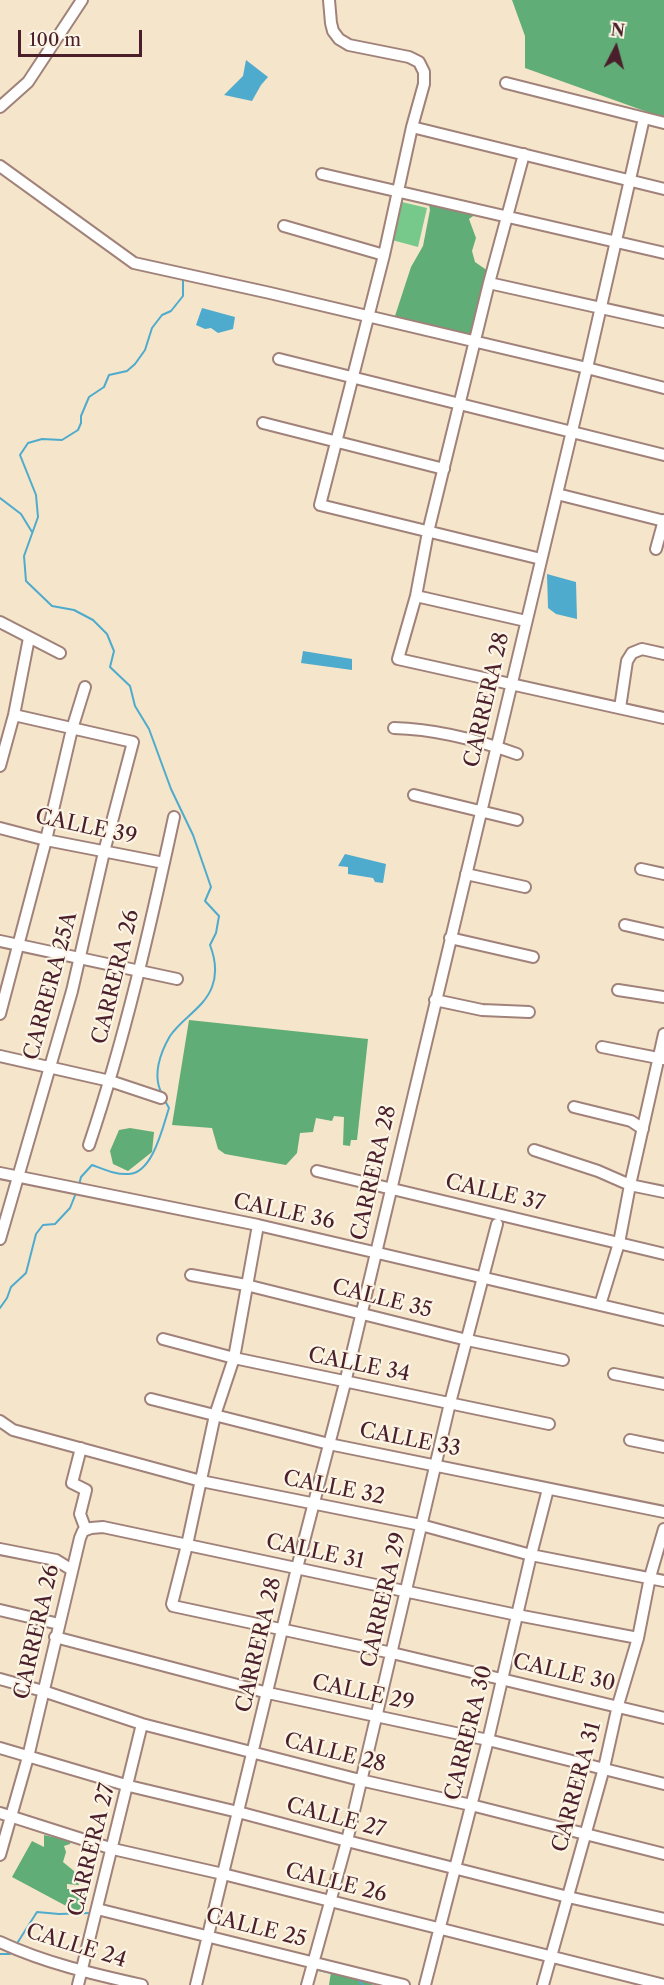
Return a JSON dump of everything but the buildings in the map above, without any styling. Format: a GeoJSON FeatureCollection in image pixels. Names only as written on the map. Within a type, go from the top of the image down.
{"type":"FeatureCollection","features":[{"type":"Feature","properties":{"kind":"street"},"geometry":{"type":"LineString","coordinates":[[0,107],[28,82],[82,0]]}},
{"type":"Feature","properties":{"kind":"street"},"geometry":{"type":"LineString","coordinates":[[329,0],[333,31],[339,39],[349,45],[409,57],[419,62],[424,72],[424,84],[412,127],[369,317],[320,505],[541,559]]}},
{"type":"Feature","properties":{"kind":"street"},"geometry":{"type":"LineString","coordinates":[[506,83],[664,123]]}},
{"type":"Feature","properties":{"kind":"street","name":"CARRERA 28"},"geometry":{"type":"LineString","coordinates":[[196,1985],[297,1568],[345,1383],[572,432],[644,118]]}},
{"type":"Feature","properties":{"kind":"street"},"geometry":{"type":"LineString","coordinates":[[412,127],[664,189]]}},
{"type":"Feature","properties":{"kind":"street"},"geometry":{"type":"LineString","coordinates":[[524,154],[489,283],[428,532],[416,596],[398,659],[664,718]]}},
{"type":"Feature","properties":{"kind":"street"},"geometry":{"type":"LineString","coordinates":[[0,166],[134,263],[270,292],[664,388]]}},
{"type":"Feature","properties":{"kind":"street"},"geometry":{"type":"LineString","coordinates":[[322,174],[664,253]]}},
{"type":"Feature","properties":{"kind":"street"},"geometry":{"type":"LineString","coordinates":[[284,226],[384,255]]}},
{"type":"Feature","properties":{"kind":"street"},"geometry":{"type":"LineString","coordinates":[[489,283],[664,322]]}},
{"type":"Feature","properties":{"kind":"street"},"geometry":{"type":"LineString","coordinates":[[279,359],[664,455]]}},
{"type":"Feature","properties":{"kind":"street"},"geometry":{"type":"LineString","coordinates":[[263,423],[444,469]]}},
{"type":"Feature","properties":{"kind":"street"},"geometry":{"type":"LineString","coordinates":[[556,494],[664,521],[656,549]]}},
{"type":"Feature","properties":{"kind":"street"},"geometry":{"type":"LineString","coordinates":[[416,596],[526,621]]}},
{"type":"Feature","properties":{"kind":"street"},"geometry":{"type":"LineString","coordinates":[[0,622],[60,653]]}},
{"type":"Feature","properties":{"kind":"street"},"geometry":{"type":"LineString","coordinates":[[0,766],[13,717],[29,638]]}},
{"type":"Feature","properties":{"kind":"street"},"geometry":{"type":"LineString","coordinates":[[620,708],[627,661],[632,653],[642,649],[664,654]]}},
{"type":"Feature","properties":{"kind":"street"},"geometry":{"type":"LineString","coordinates":[[0,1014],[46,840],[72,729],[85,687]]}},
{"type":"Feature","properties":{"kind":"street"},"geometry":{"type":"LineString","coordinates":[[0,718],[13,717],[72,729]]}},
{"type":"Feature","properties":{"kind":"street"},"geometry":{"type":"LineString","coordinates":[[393,728],[419,728],[517,754]]}},
{"type":"Feature","properties":{"kind":"street","name":"CARRERA 25A"},"geometry":{"type":"LineString","coordinates":[[0,1239],[80,958],[104,852],[133,742],[72,729]]}},
{"type":"Feature","properties":{"kind":"street"},"geometry":{"type":"LineString","coordinates":[[414,795],[517,820]]}},
{"type":"Feature","properties":{"kind":"street","name":"CARRERA 26"},"geometry":{"type":"LineString","coordinates":[[88,1145],[110,1081],[140,970],[174,817]]}},
{"type":"Feature","properties":{"kind":"street","name":"CALLE 39"},"geometry":{"type":"LineString","coordinates":[[0,828],[46,840],[164,862]]}},
{"type":"Feature","properties":{"kind":"street"},"geometry":{"type":"LineString","coordinates":[[641,869],[664,874]]}},
{"type":"Feature","properties":{"kind":"street"},"geometry":{"type":"LineString","coordinates":[[466,874],[525,887]]}},
{"type":"Feature","properties":{"kind":"street"},"geometry":{"type":"LineString","coordinates":[[624,925],[664,934]]}},
{"type":"Feature","properties":{"kind":"street"},"geometry":{"type":"LineString","coordinates":[[450,938],[533,957]]}},
{"type":"Feature","properties":{"kind":"street"},"geometry":{"type":"LineString","coordinates":[[0,941],[177,979]]}},
{"type":"Feature","properties":{"kind":"street"},"geometry":{"type":"LineString","coordinates":[[618,990],[664,998]]}},
{"type":"Feature","properties":{"kind":"street"},"geometry":{"type":"LineString","coordinates":[[435,1000],[482,1010],[529,1012]]}},
{"type":"Feature","properties":{"kind":"street"},"geometry":{"type":"LineString","coordinates":[[600,1305],[619,1243],[630,1185],[661,1058],[664,1034]]}},
{"type":"Feature","properties":{"kind":"street"},"geometry":{"type":"LineString","coordinates":[[602,1047],[661,1058]]}},
{"type":"Feature","properties":{"kind":"street"},"geometry":{"type":"LineString","coordinates":[[0,1056],[110,1081],[161,1098]]}},
{"type":"Feature","properties":{"kind":"street"},"geometry":{"type":"LineString","coordinates":[[574,1107],[631,1121],[643,1129]]}},
{"type":"Feature","properties":{"kind":"street"},"geometry":{"type":"LineString","coordinates":[[534,1150],[598,1171],[630,1185],[664,1192]]}},
{"type":"Feature","properties":{"kind":"street","name":"CALLE 37"},"geometry":{"type":"LineString","coordinates":[[317,1171],[664,1254]]}},
{"type":"Feature","properties":{"kind":"street","name":"CALLE 36"},"geometry":{"type":"LineString","coordinates":[[0,1173],[258,1225],[664,1320]]}},
{"type":"Feature","properties":{"kind":"street","name":"CARRERA 29"},"geometry":{"type":"LineString","coordinates":[[307,1985],[346,1841],[450,1402],[497,1224]]}},
{"type":"Feature","properties":{"kind":"street"},"geometry":{"type":"LineString","coordinates":[[187,1545],[215,1415],[234,1359],[258,1225]]}},
{"type":"Feature","properties":{"kind":"street","name":"CALLE 35"},"geometry":{"type":"LineString","coordinates":[[191,1275],[246,1285],[467,1340],[563,1360]]}},
{"type":"Feature","properties":{"kind":"street","name":"CALLE 34"},"geometry":{"type":"LineString","coordinates":[[163,1339],[234,1359],[549,1424]]}},
{"type":"Feature","properties":{"kind":"street"},"geometry":{"type":"LineString","coordinates":[[614,1374],[664,1384]]}},
{"type":"Feature","properties":{"kind":"street","name":"CALLE 33"},"geometry":{"type":"LineString","coordinates":[[151,1400],[329,1444],[664,1512]]}},
{"type":"Feature","properties":{"kind":"street","name":"CALLE 32"},"geometry":{"type":"LineString","coordinates":[[0,1421],[13,1430],[201,1481],[422,1525],[531,1555],[664,1581]]}},
{"type":"Feature","properties":{"kind":"street"},"geometry":{"type":"LineString","coordinates":[[630,1440],[664,1447]]}},
{"type":"Feature","properties":{"kind":"street"},"geometry":{"type":"LineString","coordinates":[[81,1448],[72,1483],[86,1490],[80,1514],[88,1529]]}},
{"type":"Feature","properties":{"kind":"street","name":"CARRERA 30"},"geometry":{"type":"LineString","coordinates":[[425,1985],[503,1680],[548,1489]]}},
{"type":"Feature","properties":{"kind":"street","name":"CALLE 31"},"geometry":{"type":"LineString","coordinates":[[88,1529],[103,1527],[517,1615],[638,1638]]}},
{"type":"Feature","properties":{"kind":"street","name":"CARRERA 26"},"geometry":{"type":"LineString","coordinates":[[0,1855],[28,1757],[80,1538],[88,1529]]}},
{"type":"Feature","properties":{"kind":"street","name":"CARRERA 31"},"geometry":{"type":"LineString","coordinates":[[543,1985],[604,1768],[618,1705],[638,1638],[650,1577],[664,1529]]}},
{"type":"Feature","properties":{"kind":"street","name":"CALLE 30"},"geometry":{"type":"LineString","coordinates":[[187,1545],[173,1606],[392,1653],[618,1705],[664,1718]]}},
{"type":"Feature","properties":{"kind":"street"},"geometry":{"type":"LineString","coordinates":[[0,1548],[56,1560],[72,1570]]}},
{"type":"Feature","properties":{"kind":"street"},"geometry":{"type":"LineString","coordinates":[[0,1610],[59,1624]]}},
{"type":"Feature","properties":{"kind":"street","name":"CALLE 29"},"geometry":{"type":"LineString","coordinates":[[55,1637],[268,1693],[488,1740],[664,1784]]}},
{"type":"Feature","properties":{"kind":"street","name":"CALLE 28"},"geometry":{"type":"LineString","coordinates":[[0,1680],[44,1691],[142,1724],[664,1854]]}},
{"type":"Feature","properties":{"kind":"street","name":"CARRERA 27"},"geometry":{"type":"LineString","coordinates":[[78,1985],[129,1786],[142,1724]]}},
{"type":"Feature","properties":{"kind":"street","name":"CALLE 27"},"geometry":{"type":"LineString","coordinates":[[0,1748],[129,1786],[568,1897],[664,1919]]}},
{"type":"Feature","properties":{"kind":"street","name":"CALLE 26"},"geometry":{"type":"LineString","coordinates":[[0,1813],[113,1849],[664,1985]]}},
{"type":"Feature","properties":{"kind":"street","name":"CALLE 25"},"geometry":{"type":"LineString","coordinates":[[97,1909],[404,1985]]}},
{"type":"Feature","properties":{"kind":"street","name":"CALLE 24"},"geometry":{"type":"LineString","coordinates":[[0,1942],[17,1950],[81,1971],[142,1985]]}},
{"type":"Feature","properties":{"kind":"green space"},"geometry":{"type":"Polygon","coordinates":[[[512,0],[664,0],[664,118],[525,68],[525,36],[512,0]]]}},
{"type":"Feature","properties":{"kind":"green space"},"geometry":{"type":"Polygon","coordinates":[[[428,199],[480,211],[469,219],[476,238],[472,251],[475,262],[488,271],[473,340],[394,319],[411,267],[423,246],[430,210],[428,199]]]}},
{"type":"Feature","properties":{"kind":"green space"},"geometry":{"type":"Polygon","coordinates":[[[402,202],[427,208],[418,247],[392,240],[402,202]]]}},
{"type":"Feature","properties":{"kind":"green space"},"geometry":{"type":"Polygon","coordinates":[[[189,1020],[368,1039],[357,1140],[351,1140],[350,1146],[343,1145],[344,1117],[334,1116],[332,1121],[316,1118],[313,1132],[300,1133],[297,1153],[286,1165],[225,1154],[218,1149],[212,1128],[172,1125],[189,1020]]]}},
{"type":"Feature","properties":{"kind":"green space"},"geometry":{"type":"Polygon","coordinates":[[[130,1128],[154,1132],[152,1152],[128,1171],[113,1164],[110,1151],[119,1130],[130,1128]]]}},
{"type":"Feature","properties":{"kind":"green space"},"geometry":{"type":"Polygon","coordinates":[[[44,1835],[71,1841],[70,1844],[64,1846],[66,1852],[63,1862],[74,1871],[79,1885],[67,1884],[67,1889],[89,1887],[83,1915],[12,1877],[32,1841],[44,1847],[44,1835]]]}},
{"type":"Feature","properties":{"kind":"green space"},"geometry":{"type":"Polygon","coordinates":[[[331,1972],[369,1979],[371,1984],[375,1985],[329,1985],[331,1972]]]}},
{"type":"Feature","properties":{"kind":"water"},"geometry":{"type":"Polygon","coordinates":[[[246,60],[268,77],[252,101],[224,95],[243,76],[246,60]]]}},
{"type":"Feature","properties":{"kind":"water"},"geometry":{"type":"Polygon","coordinates":[[[202,308],[235,317],[233,329],[218,333],[211,328],[205,329],[196,325],[202,308]]]}},
{"type":"Feature","properties":{"kind":"water"},"geometry":{"type":"Polygon","coordinates":[[[547,574],[576,582],[577,619],[556,614],[548,608],[547,574]]]}},
{"type":"Feature","properties":{"kind":"water"},"geometry":{"type":"Polygon","coordinates":[[[303,651],[352,659],[352,670],[301,663],[303,651]]]}},
{"type":"Feature","properties":{"kind":"water"},"geometry":{"type":"Polygon","coordinates":[[[345,854],[386,864],[383,883],[375,882],[373,878],[348,874],[348,867],[338,866],[345,854]]]}},
{"type":"Feature","properties":{"kind":"waterway"},"geometry":{"type":"LineString","coordinates":[[162,1094],[158,1080],[158,1065],[166,1043],[175,1030],[204,1001],[212,987],[215,966],[210,945],[216,933],[219,916],[205,901],[211,887],[193,835],[171,789],[149,729],[135,706],[130,686],[110,667],[114,651],[107,634],[93,620],[74,610],[52,606],[26,581],[24,556],[38,517],[36,495],[20,455],[28,443],[42,439],[62,440],[78,430],[89,397],[104,387],[109,375],[127,371],[135,364],[145,350],[152,328],[162,315],[171,311],[183,296],[183,281]]}},
{"type":"Feature","properties":{"kind":"waterway"},"geometry":{"type":"LineString","coordinates":[[0,498],[21,514],[32,532]]}},
{"type":"Feature","properties":{"kind":"waterway"},"geometry":{"type":"LineString","coordinates":[[79,1185],[81,1177],[92,1165],[124,1174],[137,1172],[145,1166],[156,1147],[169,1108],[164,1099]]}},
{"type":"Feature","properties":{"kind":"waterway"},"geometry":{"type":"LineString","coordinates":[[0,1308],[11,1287],[26,1273],[36,1234],[43,1225],[55,1224],[70,1208],[76,1193]]}},
{"type":"Feature","properties":{"kind":"waterway"},"geometry":{"type":"LineString","coordinates":[[16,1945],[37,1912],[91,1913]]}},
{"type":"Feature","properties":{"kind":"waterway"},"geometry":{"type":"LineString","coordinates":[[180,1935],[204,1941]]}},
{"type":"Feature","properties":{"kind":"waterway"},"geometry":{"type":"LineString","coordinates":[[210,1942],[309,1967]]}},
{"type":"Feature","properties":{"kind":"waterway"},"geometry":{"type":"LineString","coordinates":[[0,1954],[10,1954],[13,1950]]}},
{"type":"Feature","properties":{"kind":"waterway"},"geometry":{"type":"LineString","coordinates":[[314,1969],[357,1979],[363,1985]]}}]}
